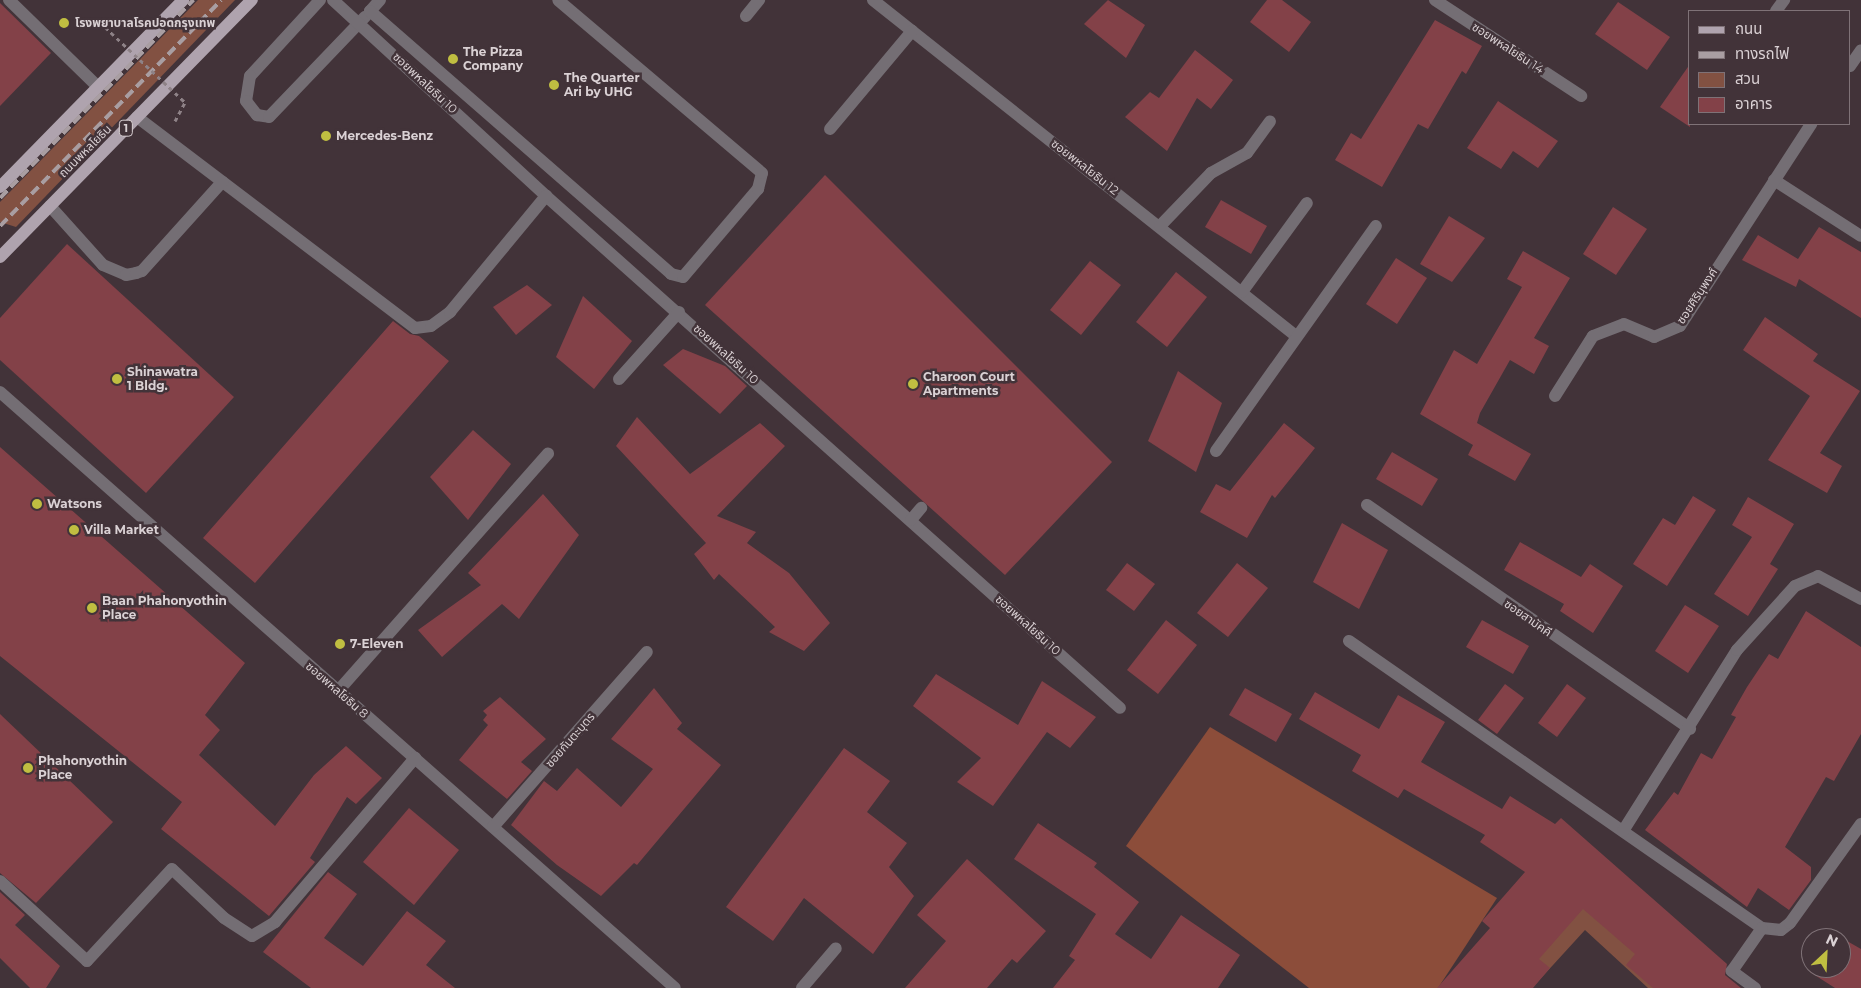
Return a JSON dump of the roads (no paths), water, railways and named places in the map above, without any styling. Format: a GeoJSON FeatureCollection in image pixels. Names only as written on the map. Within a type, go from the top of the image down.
{"type":"FeatureCollection","features":[{"type":"Feature","properties":{"kind":"main road"},"geometry":{"type":"LineString","coordinates":[[0,187],[183,0]]}},
{"type":"Feature","properties":{"kind":"main road","name":"ถนนพหลโยธิน"},"geometry":{"type":"LineString","coordinates":[[1,255],[252,0]]}},
{"type":"Feature","properties":{"kind":"street"},"geometry":{"type":"LineString","coordinates":[[8,0],[98,87]]}},
{"type":"Feature","properties":{"kind":"street"},"geometry":{"type":"LineString","coordinates":[[320,0],[250,76],[246,100],[257,115],[269,117],[380,0]]}},
{"type":"Feature","properties":{"kind":"street","name":"ซอยพหลโยธิน 10"},"geometry":{"type":"LineString","coordinates":[[333,0],[546,196],[679,312],[1120,708]]}},
{"type":"Feature","properties":{"kind":"street"},"geometry":{"type":"LineString","coordinates":[[370,11],[671,274],[683,276],[758,189],[762,173],[558,0]]}},
{"type":"Feature","properties":{"kind":"street"},"geometry":{"type":"LineString","coordinates":[[746,16],[759,0]]}},
{"type":"Feature","properties":{"kind":"street","name":"ซอยพหลโยธิน 12"},"geometry":{"type":"LineString","coordinates":[[873,0],[1160,226],[1296,336]]}},
{"type":"Feature","properties":{"kind":"street","name":"ซอยพหลโยธิน 14"},"geometry":{"type":"LineString","coordinates":[[1435,0],[1581,96]]}},
{"type":"Feature","properties":{"kind":"street"},"geometry":{"type":"LineString","coordinates":[[830,129],[912,31]]}},
{"type":"Feature","properties":{"kind":"street"},"geometry":{"type":"LineString","coordinates":[[1851,65],[1861,50]]}},
{"type":"Feature","properties":{"kind":"street"},"geometry":{"type":"LineString","coordinates":[[137,117],[415,328],[431,326],[450,312],[546,196]]}},
{"type":"Feature","properties":{"kind":"street"},"geometry":{"type":"LineString","coordinates":[[1160,226],[1210,173],[1246,153],[1270,121]]}},
{"type":"Feature","properties":{"kind":"street","name":"ซอยศิรินุพงศ์"},"geometry":{"type":"LineString","coordinates":[[1555,396],[1594,336],[1624,324],[1654,337],[1680,326],[1811,125]]}},
{"type":"Feature","properties":{"kind":"street"},"geometry":{"type":"LineString","coordinates":[[1774,180],[1861,236]]}},
{"type":"Feature","properties":{"kind":"street"},"geometry":{"type":"LineString","coordinates":[[50,206],[103,265],[126,275],[142,271],[222,182]]}},
{"type":"Feature","properties":{"kind":"street"},"geometry":{"type":"LineString","coordinates":[[1242,292],[1307,203]]}},
{"type":"Feature","properties":{"kind":"street"},"geometry":{"type":"LineString","coordinates":[[1216,450],[1376,226]]}},
{"type":"Feature","properties":{"kind":"street"},"geometry":{"type":"LineString","coordinates":[[619,379],[679,312]]}},
{"type":"Feature","properties":{"kind":"street","name":"ซอยพหลโยธิน 8"},"geometry":{"type":"LineString","coordinates":[[0,392],[675,988]]}},
{"type":"Feature","properties":{"kind":"street"},"geometry":{"type":"LineString","coordinates":[[338,691],[548,454]]}},
{"type":"Feature","properties":{"kind":"street","name":"ซอยสามัคคี"},"geometry":{"type":"LineString","coordinates":[[1367,506],[1690,729]]}},
{"type":"Feature","properties":{"kind":"street"},"geometry":{"type":"LineString","coordinates":[[911,520],[921,508]]}},
{"type":"Feature","properties":{"kind":"street"},"geometry":{"type":"LineString","coordinates":[[1623,831],[1690,729],[1737,650],[1795,586],[1818,576],[1861,599]]}},
{"type":"Feature","properties":{"kind":"street"},"geometry":{"type":"LineString","coordinates":[[1349,641],[1762,928],[1781,930],[1790,923],[1861,824]]}},
{"type":"Feature","properties":{"kind":"street","name":"ซอยกันตะบุตร"},"geometry":{"type":"LineString","coordinates":[[493,827],[647,652]]}},
{"type":"Feature","properties":{"kind":"street"},"geometry":{"type":"LineString","coordinates":[[0,881],[87,961],[172,869],[224,918],[252,936],[275,922],[415,758]]}},
{"type":"Feature","properties":{"kind":"street"},"geometry":{"type":"LineString","coordinates":[[1755,988],[1732,971],[1762,928]]}},
{"type":"Feature","properties":{"kind":"street"},"geometry":{"type":"LineString","coordinates":[[802,988],[836,948]]}},
{"type":"Feature","properties":{"kind":"railway"},"geometry":{"type":"LineString","coordinates":[[0,198],[193,0]]}},
{"type":"Feature","properties":{"kind":"railway"},"geometry":{"type":"LineString","coordinates":[[0,226],[221,0]]}},
{"type":"Feature","properties":{"kind":"place","name":"โรงพยาบาลโรคปอดกรุงเทพ"},"geometry":{"type":"Point","coordinates":[64,23]}},
{"type":"Feature","properties":{"kind":"place","name":"The Pizza Company"},"geometry":{"type":"Point","coordinates":[453,59]}},
{"type":"Feature","properties":{"kind":"place","name":"The Quarter Ari by UHG"},"geometry":{"type":"Point","coordinates":[554,85]}},
{"type":"Feature","properties":{"kind":"place","name":"Mercedes-Benz"},"geometry":{"type":"Point","coordinates":[326,136]}},
{"type":"Feature","properties":{"kind":"place","name":"Shinawatra 1 Bldg."},"geometry":{"type":"Point","coordinates":[117,379]}},
{"type":"Feature","properties":{"kind":"place","name":"Charoon Court Apartments"},"geometry":{"type":"Point","coordinates":[913,384]}},
{"type":"Feature","properties":{"kind":"place","name":"Watsons"},"geometry":{"type":"Point","coordinates":[37,504]}},
{"type":"Feature","properties":{"kind":"place","name":"Villa Market"},"geometry":{"type":"Point","coordinates":[74,530]}},
{"type":"Feature","properties":{"kind":"place","name":"Baan Phahonyothin Place"},"geometry":{"type":"Point","coordinates":[92,608]}},
{"type":"Feature","properties":{"kind":"place","name":"7-Eleven"},"geometry":{"type":"Point","coordinates":[340,644]}},
{"type":"Feature","properties":{"kind":"place","name":"Phahonyothin Place"},"geometry":{"type":"Point","coordinates":[28,768]}}]}
